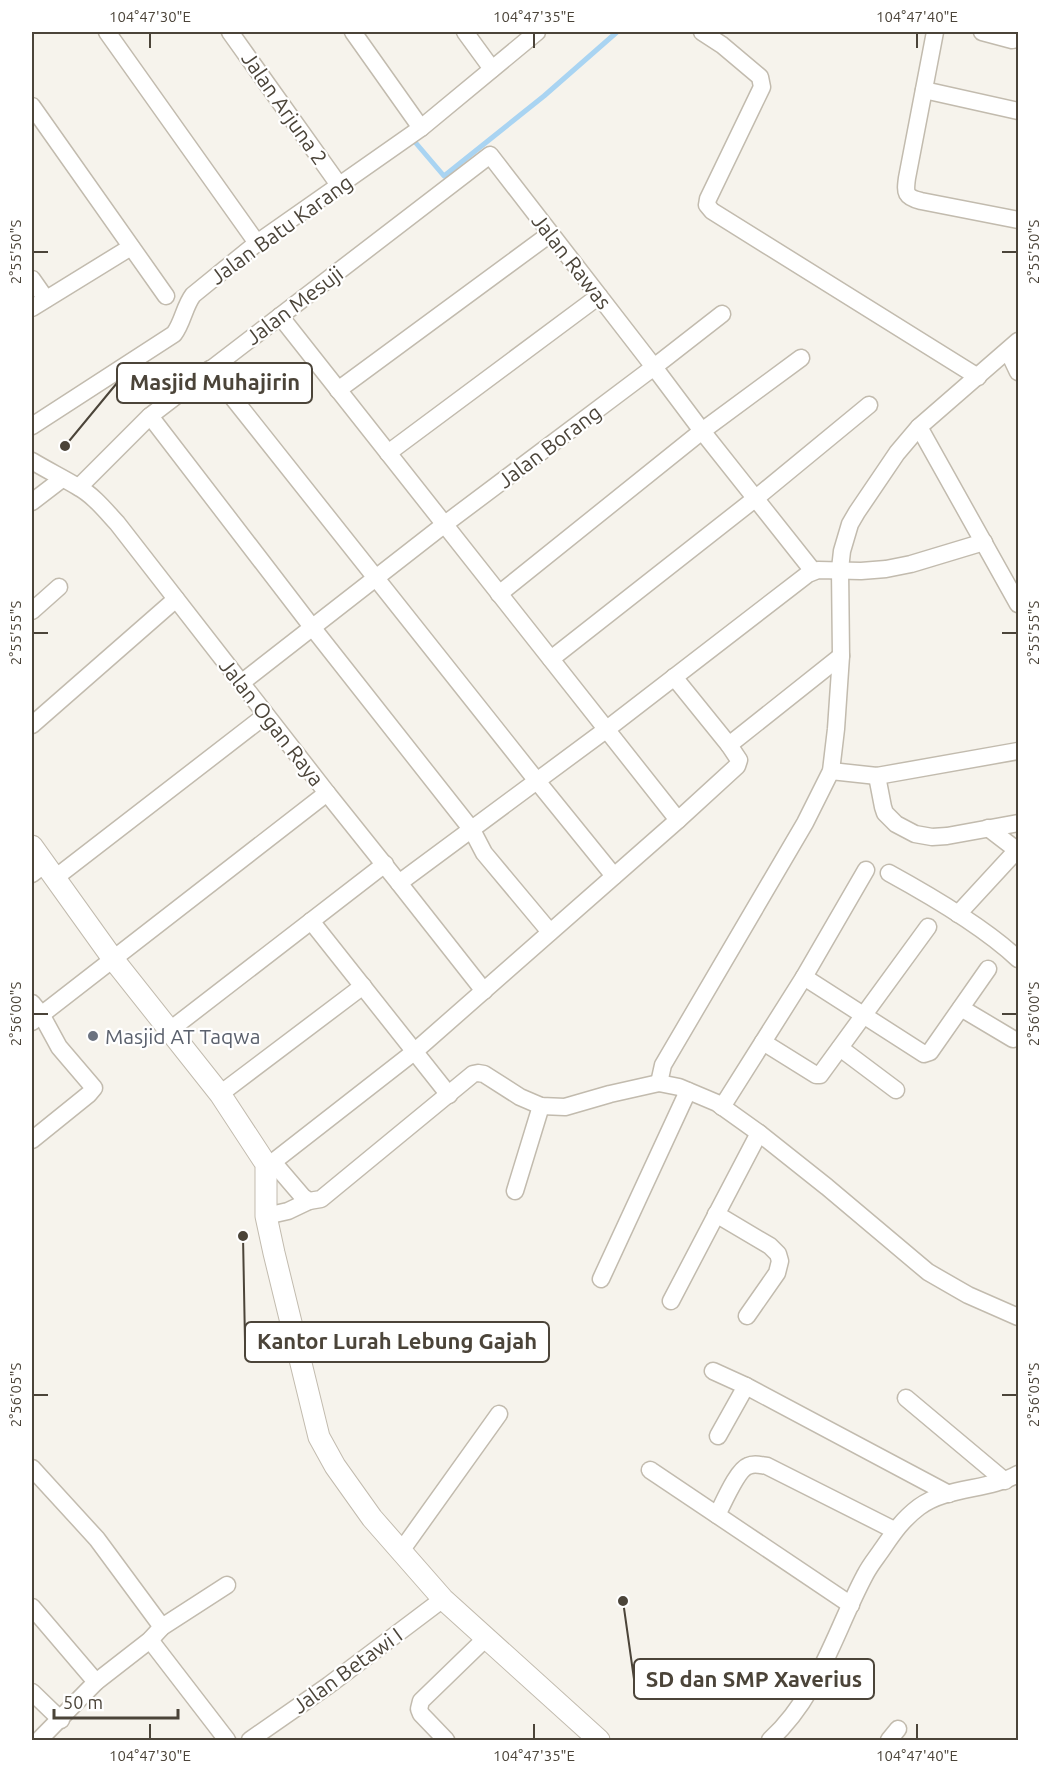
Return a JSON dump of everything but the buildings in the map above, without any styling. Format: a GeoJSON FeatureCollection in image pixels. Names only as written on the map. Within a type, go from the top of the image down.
{"type":"FeatureCollection","features":[{"type":"Feature","properties":{"kind":"street"},"geometry":{"type":"LineString","coordinates":[[107,32],[257,243]]}},
{"type":"Feature","properties":{"kind":"street","name":"Jalan Arjuna 2"},"geometry":{"type":"LineString","coordinates":[[230,32],[339,185]]}},
{"type":"Feature","properties":{"kind":"street"},"geometry":{"type":"LineString","coordinates":[[353,32],[421,128]]}},
{"type":"Feature","properties":{"kind":"street"},"geometry":{"type":"LineString","coordinates":[[465,32],[492,69]]}},
{"type":"Feature","properties":{"kind":"street","name":"Jalan Batu Karang"},"geometry":{"type":"LineString","coordinates":[[32,426],[174,334],[193,295],[257,243],[421,128],[537,32]]}},
{"type":"Feature","properties":{"kind":"street"},"geometry":{"type":"LineString","coordinates":[[702,32],[722,45],[760,77],[762,87],[710,193],[707,205],[712,211],[978,377]]}},
{"type":"Feature","properties":{"kind":"street"},"geometry":{"type":"LineString","coordinates":[[935,32],[907,178],[908,197],[1018,220]]}},
{"type":"Feature","properties":{"kind":"street"},"geometry":{"type":"LineString","coordinates":[[982,32],[1012,40],[1018,39]]}},
{"type":"Feature","properties":{"kind":"street"},"geometry":{"type":"LineString","coordinates":[[924,90],[1018,111]]}},
{"type":"Feature","properties":{"kind":"street"},"geometry":{"type":"LineString","coordinates":[[32,106],[37,126],[166,296]]}},
{"type":"Feature","properties":{"kind":"street","name":"Jalan Rawas"},"geometry":{"type":"LineString","coordinates":[[490,155],[654,368]]}},
{"type":"Feature","properties":{"kind":"street","name":"Jalan Mesuji"},"geometry":{"type":"LineString","coordinates":[[79,487],[150,416],[490,155]]}},
{"type":"Feature","properties":{"kind":"street"},"geometry":{"type":"LineString","coordinates":[[338,390],[550,234]]}},
{"type":"Feature","properties":{"kind":"street"},"geometry":{"type":"LineString","coordinates":[[32,279],[39,304],[131,247]]}},
{"type":"Feature","properties":{"kind":"street"},"geometry":{"type":"LineString","coordinates":[[388,453],[599,296]]}},
{"type":"Feature","properties":{"kind":"street","name":"Jalan Borang"},"geometry":{"type":"LineString","coordinates":[[241,683],[722,314]]}},
{"type":"Feature","properties":{"kind":"street"},"geometry":{"type":"LineString","coordinates":[[280,316],[678,820]]}},
{"type":"Feature","properties":{"kind":"street"},"geometry":{"type":"LineString","coordinates":[[659,1083],[663,1065],[805,823],[831,771],[841,656],[840,569],[847,537],[857,512],[897,453],[919,427],[1013,346]]}},
{"type":"Feature","properties":{"kind":"street"},"geometry":{"type":"LineString","coordinates":[[1013,346],[1018,372]]}},
{"type":"Feature","properties":{"kind":"street"},"geometry":{"type":"LineString","coordinates":[[499,594],[702,431],[801,358]]}},
{"type":"Feature","properties":{"kind":"street"},"geometry":{"type":"LineString","coordinates":[[654,368],[813,571]]}},
{"type":"Feature","properties":{"kind":"street"},"geometry":{"type":"LineString","coordinates":[[210,369],[614,876]]}},
{"type":"Feature","properties":{"kind":"street"},"geometry":{"type":"LineString","coordinates":[[551,659],[756,498],[869,405]]}},
{"type":"Feature","properties":{"kind":"street"},"geometry":{"type":"LineString","coordinates":[[150,416],[472,830],[484,853],[550,932]]}},
{"type":"Feature","properties":{"kind":"street"},"geometry":{"type":"LineString","coordinates":[[919,427],[1018,604]]}},
{"type":"Feature","properties":{"kind":"street","name":"Jalan Ogan Raya"},"geometry":{"type":"LineString","coordinates":[[32,461],[79,487],[117,522],[327,792],[113,958],[35,1013]]}},
{"type":"Feature","properties":{"kind":"street"},"geometry":{"type":"LineString","coordinates":[[32,502],[62,479]]}},
{"type":"Feature","properties":{"kind":"street"},"geometry":{"type":"LineString","coordinates":[[399,883],[607,729],[813,571],[886,569],[911,564],[984,542]]}},
{"type":"Feature","properties":{"kind":"street"},"geometry":{"type":"LineString","coordinates":[[32,611],[59,587]]}},
{"type":"Feature","properties":{"kind":"street"},"geometry":{"type":"LineString","coordinates":[[32,725],[176,599]]}},
{"type":"Feature","properties":{"kind":"street"},"geometry":{"type":"LineString","coordinates":[[729,745],[841,656]]}},
{"type":"Feature","properties":{"kind":"street"},"geometry":{"type":"LineString","coordinates":[[599,1740],[443,1599],[372,1518],[335,1466],[319,1437],[266,1216],[269,1163],[414,1052],[678,820],[738,764],[739,760],[729,745],[674,677]]}},
{"type":"Feature","properties":{"kind":"street"},"geometry":{"type":"LineString","coordinates":[[44,872],[266,715]]}},
{"type":"Feature","properties":{"kind":"street"},"geometry":{"type":"LineString","coordinates":[[831,771],[877,776],[1018,751]]}},
{"type":"Feature","properties":{"kind":"street"},"geometry":{"type":"LineString","coordinates":[[877,776],[885,813],[896,824],[915,834],[932,837],[947,836],[1018,823]]}},
{"type":"Feature","properties":{"kind":"street"},"geometry":{"type":"LineString","coordinates":[[327,792],[484,991]]}},
{"type":"Feature","properties":{"kind":"street"},"geometry":{"type":"LineString","coordinates":[[958,914],[1018,851],[988,828]]}},
{"type":"Feature","properties":{"kind":"street"},"geometry":{"type":"LineString","coordinates":[[32,846],[44,872],[220,1094],[269,1163],[309,1201]]}},
{"type":"Feature","properties":{"kind":"street"},"geometry":{"type":"LineString","coordinates":[[170,1030],[385,864]]}},
{"type":"Feature","properties":{"kind":"street"},"geometry":{"type":"LineString","coordinates":[[722,1107],[804,977],[866,870]]}},
{"type":"Feature","properties":{"kind":"street"},"geometry":{"type":"LineString","coordinates":[[889,873],[958,914],[1001,944],[1018,959]]}},
{"type":"Feature","properties":{"kind":"street"},"geometry":{"type":"LineString","coordinates":[[311,921],[449,1095]]}},
{"type":"Feature","properties":{"kind":"street"},"geometry":{"type":"LineString","coordinates":[[763,1042],[816,1075],[820,1075],[928,927]]}},
{"type":"Feature","properties":{"kind":"street"},"geometry":{"type":"LineString","coordinates":[[804,977],[924,1054],[930,1052],[988,969]]}},
{"type":"Feature","properties":{"kind":"street"},"geometry":{"type":"LineString","coordinates":[[220,1094],[363,986]]}},
{"type":"Feature","properties":{"kind":"street"},"geometry":{"type":"LineString","coordinates":[[961,1008],[1014,1039]]}},
{"type":"Feature","properties":{"kind":"street"},"geometry":{"type":"LineString","coordinates":[[32,1140],[94,1088],[59,1047],[35,1013]]}},
{"type":"Feature","properties":{"kind":"street"},"geometry":{"type":"LineString","coordinates":[[840,1048],[896,1090]]}},
{"type":"Feature","properties":{"kind":"street"},"geometry":{"type":"LineString","coordinates":[[266,1216],[321,1199],[473,1074],[484,1074],[520,1097],[541,1106],[566,1107],[659,1083],[679,1087],[717,1103],[759,1133],[928,1272],[968,1295],[1018,1317]]}},
{"type":"Feature","properties":{"kind":"street"},"geometry":{"type":"LineString","coordinates":[[601,1279],[688,1091]]}},
{"type":"Feature","properties":{"kind":"street"},"geometry":{"type":"LineString","coordinates":[[515,1191],[541,1106]]}},
{"type":"Feature","properties":{"kind":"street"},"geometry":{"type":"LineString","coordinates":[[671,1301],[759,1133]]}},
{"type":"Feature","properties":{"kind":"street"},"geometry":{"type":"LineString","coordinates":[[716,1214],[770,1246],[778,1254],[780,1262],[777,1273],[747,1316]]}},
{"type":"Feature","properties":{"kind":"street"},"geometry":{"type":"LineString","coordinates":[[1002,1310],[1018,1305]]}},
{"type":"Feature","properties":{"kind":"street"},"geometry":{"type":"LineString","coordinates":[[712,1371],[746,1386],[950,1494]]}},
{"type":"Feature","properties":{"kind":"street"},"geometry":{"type":"LineString","coordinates":[[718,1436],[746,1386]]}},
{"type":"Feature","properties":{"kind":"street"},"geometry":{"type":"LineString","coordinates":[[906,1398],[1012,1478]]}},
{"type":"Feature","properties":{"kind":"street"},"geometry":{"type":"LineString","coordinates":[[401,1551],[499,1414]]}},
{"type":"Feature","properties":{"kind":"street"},"geometry":{"type":"LineString","coordinates":[[717,1515],[740,1472],[746,1466],[757,1464],[767,1466],[894,1530]]}},
{"type":"Feature","properties":{"kind":"street"},"geometry":{"type":"LineString","coordinates":[[32,1468],[38,1485],[96,1539],[162,1627]]}},
{"type":"Feature","properties":{"kind":"street"},"geometry":{"type":"LineString","coordinates":[[650,1470],[851,1605]]}},
{"type":"Feature","properties":{"kind":"street"},"geometry":{"type":"LineString","coordinates":[[770,1740],[798,1708],[814,1683],[865,1575],[894,1530],[919,1507],[928,1502],[1012,1478]]}},
{"type":"Feature","properties":{"kind":"street"},"geometry":{"type":"LineString","coordinates":[[39,1740],[96,1682],[150,1640],[162,1627],[227,1585]]}},
{"type":"Feature","properties":{"kind":"street","name":"Jalan Betawi I"},"geometry":{"type":"LineString","coordinates":[[250,1740],[329,1685],[443,1599]]}},
{"type":"Feature","properties":{"kind":"street"},"geometry":{"type":"LineString","coordinates":[[32,1606],[96,1682]]}},
{"type":"Feature","properties":{"kind":"street"},"geometry":{"type":"LineString","coordinates":[[446,1740],[421,1714],[419,1705],[486,1638]]}},
{"type":"Feature","properties":{"kind":"street"},"geometry":{"type":"LineString","coordinates":[[150,1640],[227,1740]]}},
{"type":"Feature","properties":{"kind":"street"},"geometry":{"type":"LineString","coordinates":[[32,1692],[61,1720]]}},
{"type":"Feature","properties":{"kind":"waterway"},"geometry":{"type":"LineString","coordinates":[[415,142],[444,176],[544,96],[617,32]]}},
{"type":"Feature","properties":{"kind":"place","name":"Masjid Muhajirin"},"geometry":{"type":"Point","coordinates":[65,446]}},
{"type":"Feature","properties":{"kind":"place","name":"Masjid AT Taqwa"},"geometry":{"type":"Point","coordinates":[93,1036]}},
{"type":"Feature","properties":{"kind":"place","name":"Kantor Lurah Lebung Gajah"},"geometry":{"type":"Point","coordinates":[243,1236]}},
{"type":"Feature","properties":{"kind":"place","name":"SD dan SMP Xaverius"},"geometry":{"type":"Point","coordinates":[623,1601]}}]}
